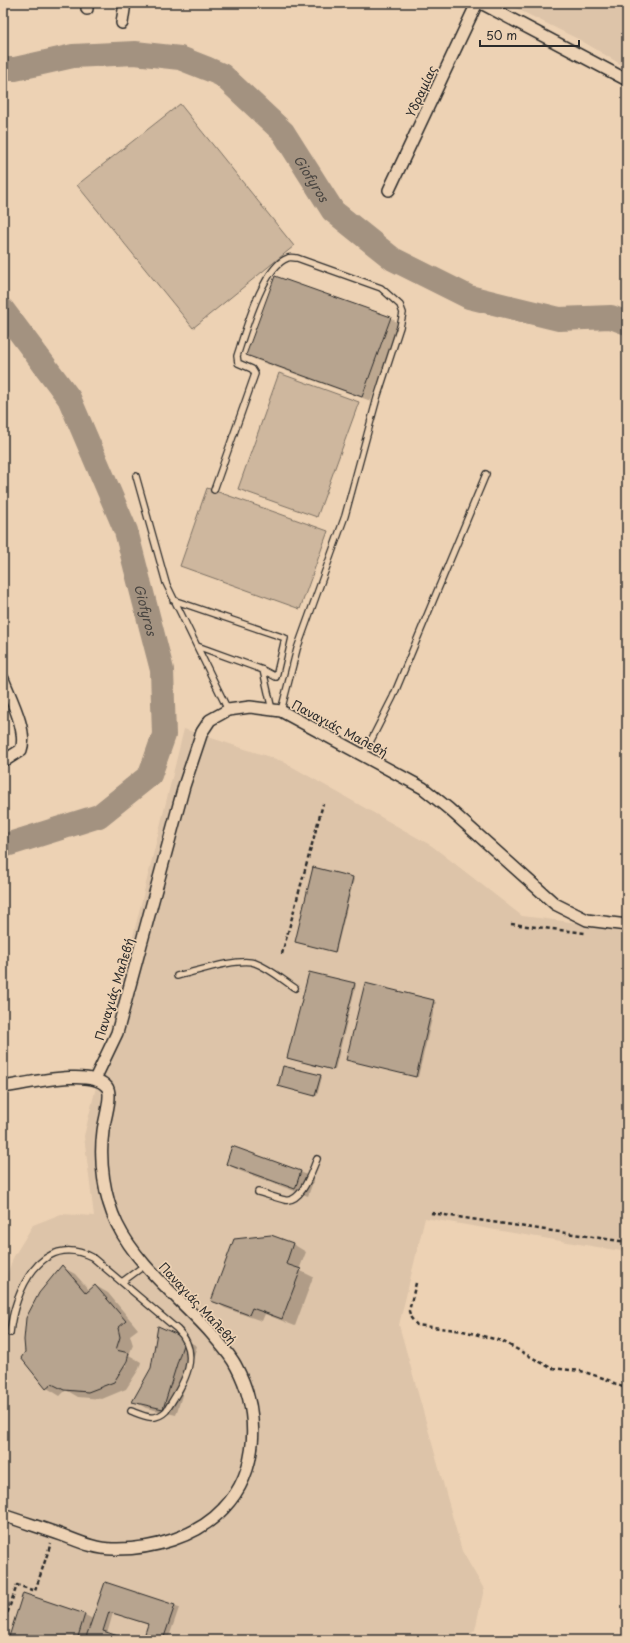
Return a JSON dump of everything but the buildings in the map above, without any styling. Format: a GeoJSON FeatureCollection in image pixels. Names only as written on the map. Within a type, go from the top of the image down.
{"type":"FeatureCollection","features":[{"type":"Feature","properties":{"kind":"street"},"geometry":{"type":"LineString","coordinates":[[122,23],[125,3]]}},
{"type":"Feature","properties":{"kind":"street","name":"Υδραμίας"},"geometry":{"type":"LineString","coordinates":[[389,190],[477,3]]}},
{"type":"Feature","properties":{"kind":"street"},"geometry":{"type":"LineString","coordinates":[[481,3],[627,80]]}},
{"type":"Feature","properties":{"kind":"street"},"geometry":{"type":"LineString","coordinates":[[3,679],[21,728],[23,740],[22,747],[18,754],[3,760]]}},
{"type":"Feature","properties":{"kind":"street","name":"Παναγιάς Μαλεβή"},"geometry":{"type":"LineString","coordinates":[[3,1515],[94,1546],[114,1549],[148,1545],[178,1538],[193,1532],[208,1522],[224,1508],[237,1489],[249,1462],[253,1440],[252,1413],[247,1390],[236,1366],[201,1322],[145,1265],[121,1231],[113,1215],[107,1196],[102,1146],[109,1090],[100,1080],[95,1079],[117,1033],[184,786],[202,732],[210,720],[228,710],[250,707],[277,710],[428,792],[555,904],[587,920],[627,925]]}},
{"type":"Feature","properties":{"kind":"street"},"geometry":{"type":"LineString","coordinates":[[3,1087],[66,1077],[83,1076],[95,1079]]}},
{"type":"Feature","properties":{"kind":"lane"},"geometry":{"type":"LineString","coordinates":[[214,490],[255,374],[252,369],[238,363],[236,356],[262,286],[277,265],[288,258],[297,258],[381,288],[392,297],[400,305],[402,313],[400,327],[377,398],[359,469],[345,516],[297,649],[277,710]]}},
{"type":"Feature","properties":{"kind":"lane"},"geometry":{"type":"LineString","coordinates":[[364,756],[393,697],[486,474]]}},
{"type":"Feature","properties":{"kind":"lane"},"geometry":{"type":"LineString","coordinates":[[136,476],[166,583],[228,710]]}},
{"type":"Feature","properties":{"kind":"lane"},"geometry":{"type":"LineString","coordinates":[[174,600],[285,638],[276,678],[263,670],[197,646]]}},
{"type":"Feature","properties":{"kind":"lane"},"geometry":{"type":"LineString","coordinates":[[263,670],[277,710]]}},
{"type":"Feature","properties":{"kind":"lane"},"geometry":{"type":"LineString","coordinates":[[177,976],[238,962],[250,962],[261,965],[295,988]]}},
{"type":"Feature","properties":{"kind":"lane"},"geometry":{"type":"LineString","coordinates":[[258,1192],[286,1200],[294,1199],[301,1193],[317,1159]]}},
{"type":"Feature","properties":{"kind":"lane"},"geometry":{"type":"LineString","coordinates":[[10,1333],[14,1306],[22,1287],[29,1275],[44,1258],[50,1254],[62,1251],[82,1252],[97,1260],[184,1335],[191,1351],[186,1373],[166,1412],[162,1416],[153,1418],[131,1411]]}},
{"type":"Feature","properties":{"kind":"lane"},"geometry":{"type":"LineString","coordinates":[[122,1282],[145,1265]]}},
{"type":"Feature","properties":{"kind":"path"},"geometry":{"type":"LineString","coordinates":[[282,954],[323,804]]}},
{"type":"Feature","properties":{"kind":"path"},"geometry":{"type":"LineString","coordinates":[[511,924],[588,933]]}},
{"type":"Feature","properties":{"kind":"path"},"geometry":{"type":"LineString","coordinates":[[431,1214],[627,1242]]}},
{"type":"Feature","properties":{"kind":"path"},"geometry":{"type":"LineString","coordinates":[[416,1283],[409,1311],[411,1318],[417,1325],[463,1331],[502,1341],[551,1368],[581,1371],[606,1379],[627,1389]]}},
{"type":"Feature","properties":{"kind":"path"},"geometry":{"type":"LineString","coordinates":[[3,1626],[17,1585],[35,1591],[55,1533]]}},
{"type":"Feature","properties":{"kind":"shaded area"},"geometry":{"type":"Polygon","coordinates":[[[505,3],[627,3],[627,68],[582,41],[505,3]]]}},
{"type":"Feature","properties":{"kind":"shaded area"},"geometry":{"type":"Polygon","coordinates":[[[180,104],[294,246],[193,328],[77,185],[180,104]]]}},
{"type":"Feature","properties":{"kind":"shaded area"},"geometry":{"type":"Polygon","coordinates":[[[279,373],[359,402],[317,517],[238,489],[279,373]]]}},
{"type":"Feature","properties":{"kind":"shaded area"},"geometry":{"type":"Polygon","coordinates":[[[207,488],[328,531],[300,609],[180,566],[207,488]]]}},
{"type":"Feature","properties":{"kind":"shaded area"},"geometry":{"type":"Polygon","coordinates":[[[184,729],[282,761],[432,846],[522,916],[627,929],[627,1252],[425,1218],[399,1325],[462,1551],[484,1589],[475,1630],[466,1640],[3,1640],[3,1287],[13,1258],[33,1225],[61,1214],[94,1216],[84,1136],[184,729]]]}},
{"type":"Feature","properties":{"kind":"waterway","name":"Giofyros"},"geometry":{"type":"LineString","coordinates":[[3,69],[15,69],[73,56],[135,53],[180,58],[208,69],[222,75],[283,132],[333,211],[393,259],[469,297],[559,319],[611,317],[627,323]]}},
{"type":"Feature","properties":{"kind":"waterway","name":"Giofyros"},"geometry":{"type":"LineString","coordinates":[[3,310],[69,398],[126,531],[162,670],[164,735],[150,775],[99,816],[3,846]]}}]}
